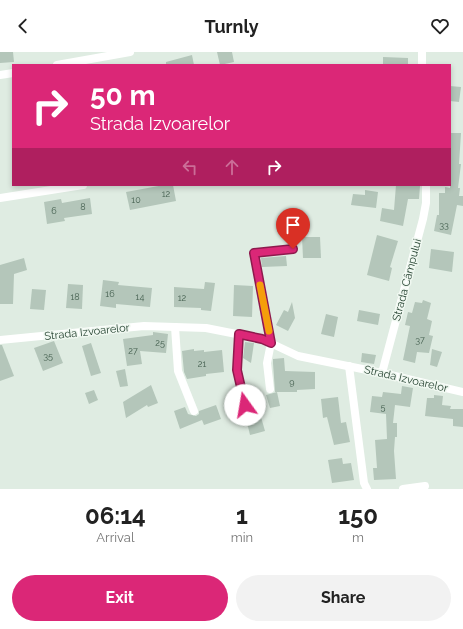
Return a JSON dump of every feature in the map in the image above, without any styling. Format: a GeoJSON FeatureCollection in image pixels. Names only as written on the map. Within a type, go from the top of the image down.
{"type":"FeatureCollection","features":[{"type":"Feature","properties":{"kind":"street"},"geometry":{"type":"LineString","coordinates":[[63,64],[130,52]]}},
{"type":"Feature","properties":{"kind":"street"},"geometry":{"type":"LineString","coordinates":[[422,52],[422,64]]}},
{"type":"Feature","properties":{"kind":"street"},"geometry":{"type":"LineString","coordinates":[[0,75],[12,73]]}},
{"type":"Feature","properties":{"kind":"street"},"geometry":{"type":"LineString","coordinates":[[0,198],[77,186]]}},
{"type":"Feature","properties":{"kind":"street","name":"Strada Câmpului"},"geometry":{"type":"LineString","coordinates":[[382,373],[423,219],[426,203],[426,186]]}},
{"type":"Feature","properties":{"kind":"street"},"geometry":{"type":"LineString","coordinates":[[270,389],[266,363],[271,343],[254,253],[293,249]]}},
{"type":"Feature","properties":{"kind":"street","name":"Strada Izvoarelor"},"geometry":{"type":"LineString","coordinates":[[0,340],[144,326],[206,328],[262,339],[298,356],[382,373],[463,392]]}},
{"type":"Feature","properties":{"kind":"street"},"geometry":{"type":"LineString","coordinates":[[175,327],[178,371],[194,410]]}},
{"type":"Feature","properties":{"kind":"street"},"geometry":{"type":"LineString","coordinates":[[239,334],[237,370],[245,405]]}},
{"type":"Feature","properties":{"kind":"street","name":"Strada Izvoarelor"},"geometry":{"type":"LineString","coordinates":[[349,366],[364,483],[367,489]]}},
{"type":"Feature","properties":{"kind":"street"},"geometry":{"type":"LineString","coordinates":[[403,489],[425,486]]}},
{"type":"Feature","properties":{"kind":"building"},"geometry":{"type":"Polygon","coordinates":[[[0,52],[13,52],[14,62],[0,63],[0,52]]]}},
{"type":"Feature","properties":{"kind":"building"},"geometry":{"type":"Polygon","coordinates":[[[217,52],[232,52],[234,62],[220,64],[217,52]]]}},
{"type":"Feature","properties":{"kind":"building"},"geometry":{"type":"Polygon","coordinates":[[[192,55],[194,64],[166,64],[166,62],[192,55]]]}},
{"type":"Feature","properties":{"kind":"building"},"geometry":{"type":"Polygon","coordinates":[[[383,57],[408,58],[408,64],[383,64],[383,57]]]}},
{"type":"Feature","properties":{"kind":"building"},"geometry":{"type":"Polygon","coordinates":[[[451,86],[461,87],[459,102],[451,101],[451,86]]]}},
{"type":"Feature","properties":{"kind":"building"},"geometry":{"type":"Polygon","coordinates":[[[451,133],[461,133],[459,164],[461,164],[458,188],[460,188],[459,196],[463,196],[463,206],[457,205],[451,235],[434,231],[437,215],[439,215],[439,193],[445,193],[445,187],[450,188],[451,133]]]}},
{"type":"Feature","properties":{"kind":"building"},"geometry":{"type":"Polygon","coordinates":[[[159,186],[173,186],[176,201],[130,210],[126,192],[159,186]]]}},
{"type":"Feature","properties":{"kind":"building"},"geometry":{"type":"Polygon","coordinates":[[[396,186],[420,186],[419,199],[408,199],[403,226],[380,221],[382,208],[394,210],[396,186]]]}},
{"type":"Feature","properties":{"kind":"building"},"geometry":{"type":"Polygon","coordinates":[[[365,190],[378,192],[376,208],[351,205],[353,194],[365,195],[365,190]]]}},
{"type":"Feature","properties":{"kind":"building"},"geometry":{"type":"Polygon","coordinates":[[[90,198],[92,214],[64,218],[65,221],[47,224],[44,202],[61,199],[62,203],[90,198]]]}},
{"type":"Feature","properties":{"kind":"building"},"geometry":{"type":"Polygon","coordinates":[[[377,235],[398,241],[390,267],[392,268],[389,281],[367,275],[377,235]]]}},
{"type":"Feature","properties":{"kind":"building"},"geometry":{"type":"Polygon","coordinates":[[[302,237],[320,237],[321,258],[303,258],[302,237]]]}},
{"type":"Feature","properties":{"kind":"building"},"geometry":{"type":"Polygon","coordinates":[[[431,249],[454,252],[452,272],[429,268],[431,249]]]}},
{"type":"Feature","properties":{"kind":"building"},"geometry":{"type":"Polygon","coordinates":[[[286,256],[287,266],[262,267],[261,258],[286,256]]]}},
{"type":"Feature","properties":{"kind":"building"},"geometry":{"type":"Polygon","coordinates":[[[24,258],[27,270],[14,274],[13,304],[0,304],[0,265],[24,258]]]}},
{"type":"Feature","properties":{"kind":"building"},"geometry":{"type":"Polygon","coordinates":[[[103,280],[119,282],[118,285],[152,288],[150,307],[116,304],[116,308],[100,306],[103,280]]]}},
{"type":"Feature","properties":{"kind":"building"},"geometry":{"type":"Polygon","coordinates":[[[205,282],[215,283],[211,311],[201,310],[201,308],[174,307],[174,287],[204,289],[205,282]]]}},
{"type":"Feature","properties":{"kind":"building"},"geometry":{"type":"Polygon","coordinates":[[[68,284],[83,285],[82,309],[66,308],[68,284]]]}},
{"type":"Feature","properties":{"kind":"building"},"geometry":{"type":"Polygon","coordinates":[[[234,285],[253,286],[252,317],[233,316],[234,285]]]}},
{"type":"Feature","properties":{"kind":"building"},"geometry":{"type":"Polygon","coordinates":[[[32,289],[46,290],[44,310],[30,309],[32,289]]]}},
{"type":"Feature","properties":{"kind":"building"},"geometry":{"type":"Polygon","coordinates":[[[423,300],[431,303],[427,319],[432,321],[429,335],[433,336],[429,353],[417,352],[415,363],[403,360],[410,326],[405,325],[408,312],[412,313],[415,302],[422,303],[423,300]]]}},
{"type":"Feature","properties":{"kind":"building"},"geometry":{"type":"Polygon","coordinates":[[[292,302],[295,318],[288,331],[276,325],[284,310],[288,312],[292,302]]]}},
{"type":"Feature","properties":{"kind":"building"},"geometry":{"type":"Polygon","coordinates":[[[359,310],[380,314],[378,325],[357,321],[359,310]]]}},
{"type":"Feature","properties":{"kind":"building"},"geometry":{"type":"Polygon","coordinates":[[[326,314],[338,317],[334,337],[321,334],[326,314]]]}},
{"type":"Feature","properties":{"kind":"building"},"geometry":{"type":"Polygon","coordinates":[[[153,332],[168,334],[166,353],[140,351],[142,364],[127,366],[123,339],[153,335],[153,332]]]}},
{"type":"Feature","properties":{"kind":"building"},"geometry":{"type":"Polygon","coordinates":[[[54,341],[63,363],[43,371],[34,348],[54,341]]]}},
{"type":"Feature","properties":{"kind":"building"},"geometry":{"type":"Polygon","coordinates":[[[245,342],[254,343],[251,363],[243,358],[245,342]]]}},
{"type":"Feature","properties":{"kind":"building"},"geometry":{"type":"Polygon","coordinates":[[[91,343],[101,373],[91,376],[82,346],[91,343]]]}},
{"type":"Feature","properties":{"kind":"building"},"geometry":{"type":"Polygon","coordinates":[[[0,345],[2,345],[14,376],[0,381],[0,345]]]}},
{"type":"Feature","properties":{"kind":"building"},"geometry":{"type":"Polygon","coordinates":[[[194,349],[194,351],[204,350],[204,352],[222,350],[224,372],[206,374],[206,376],[187,379],[184,372],[182,351],[194,349]]]}},
{"type":"Feature","properties":{"kind":"building"},"geometry":{"type":"Polygon","coordinates":[[[432,349],[442,352],[437,367],[430,365],[432,349]]]}},
{"type":"Feature","properties":{"kind":"building"},"geometry":{"type":"Polygon","coordinates":[[[362,353],[376,355],[374,364],[361,362],[362,353]]]}},
{"type":"Feature","properties":{"kind":"building"},"geometry":{"type":"Polygon","coordinates":[[[284,358],[285,371],[315,372],[315,389],[297,390],[297,392],[275,392],[273,359],[284,358]]]}},
{"type":"Feature","properties":{"kind":"building"},"geometry":{"type":"Polygon","coordinates":[[[125,369],[128,386],[120,387],[116,371],[125,369]]]}},
{"type":"Feature","properties":{"kind":"building"},"geometry":{"type":"Polygon","coordinates":[[[151,385],[158,403],[148,407],[147,405],[126,418],[123,402],[151,385]]]}},
{"type":"Feature","properties":{"kind":"building"},"geometry":{"type":"Polygon","coordinates":[[[402,386],[413,388],[410,407],[395,405],[393,423],[397,423],[397,437],[395,437],[394,451],[396,479],[374,480],[373,468],[377,468],[375,440],[387,439],[386,414],[370,412],[372,396],[382,397],[383,392],[401,394],[402,386]]]}},
{"type":"Feature","properties":{"kind":"building"},"geometry":{"type":"Polygon","coordinates":[[[94,390],[98,400],[89,404],[85,393],[94,390]]]}},
{"type":"Feature","properties":{"kind":"building"},"geometry":{"type":"Polygon","coordinates":[[[277,392],[280,406],[270,408],[266,395],[277,392]]]}},
{"type":"Feature","properties":{"kind":"building"},"geometry":{"type":"Polygon","coordinates":[[[434,395],[443,396],[442,405],[451,406],[450,409],[463,409],[463,427],[453,426],[453,419],[425,416],[427,398],[434,398],[434,395]]]}},
{"type":"Feature","properties":{"kind":"building"},"geometry":{"type":"Polygon","coordinates":[[[338,397],[341,423],[346,422],[350,442],[334,445],[327,417],[323,418],[321,399],[338,397]]]}},
{"type":"Feature","properties":{"kind":"building"},"geometry":{"type":"Polygon","coordinates":[[[216,405],[221,419],[204,425],[202,420],[180,429],[174,411],[185,407],[188,414],[196,416],[199,414],[199,411],[216,405]]]}},
{"type":"Feature","properties":{"kind":"building"},"geometry":{"type":"Polygon","coordinates":[[[259,410],[265,431],[250,435],[245,414],[259,410]]]}},
{"type":"Feature","properties":{"kind":"building"},"geometry":{"type":"Polygon","coordinates":[[[342,458],[343,464],[351,463],[354,480],[332,483],[328,460],[342,458]]]}},
{"type":"Feature","properties":{"kind":"slow traffic"},"geometry":{"type":"LineString","coordinates":[[260,285],[269,331]]}},
{"type":"Feature","properties":{"kind":"route"},"geometry":{"type":"LineString","coordinates":[[245,405],[237,370],[239,334],[262,339],[271,343],[254,253],[293,249]]}}]}
